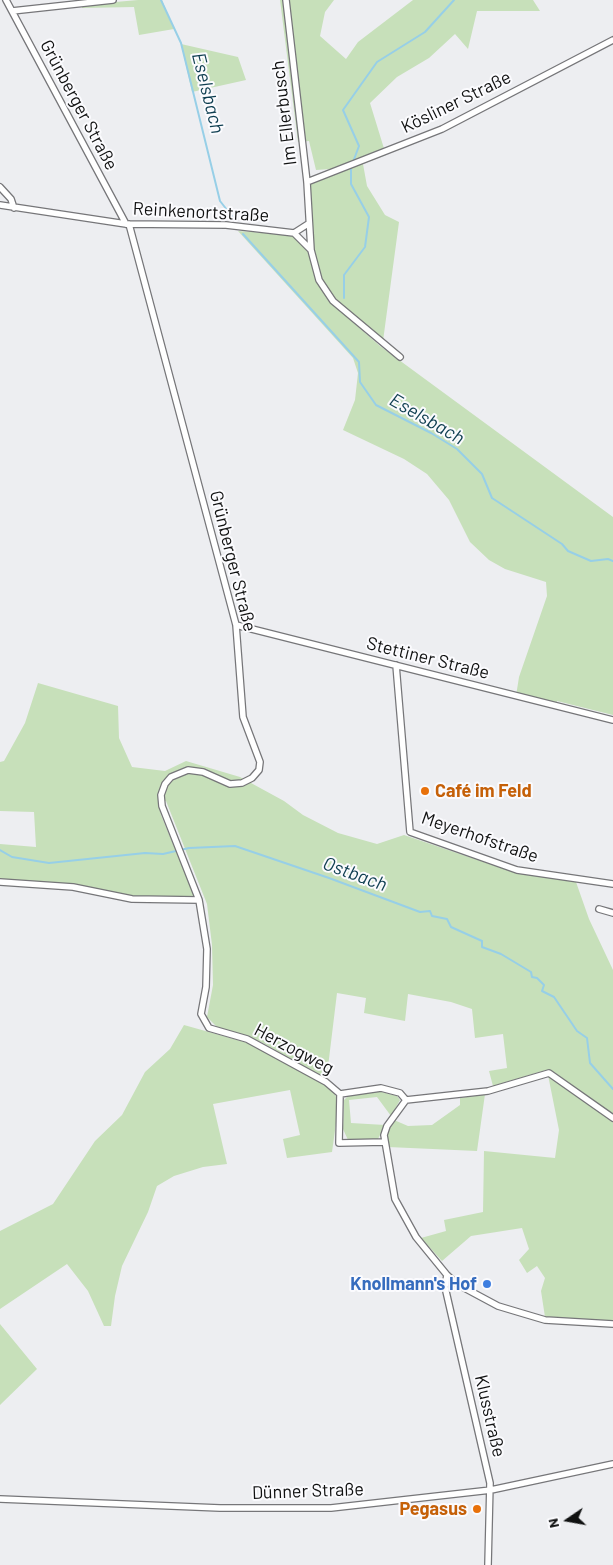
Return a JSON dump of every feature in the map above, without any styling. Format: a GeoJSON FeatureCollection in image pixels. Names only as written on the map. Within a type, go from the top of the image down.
{"type":"FeatureCollection","features":[{"type":"Feature","properties":{"kind":"street","name":"Grünberger Straße"},"geometry":{"type":"LineString","coordinates":[[6,0],[127,224],[236,625],[243,717],[258,754],[260,770],[252,778],[242,783],[230,784],[203,772],[188,770],[171,778],[165,784],[161,801],[199,900]]}},
{"type":"Feature","properties":{"kind":"street"},"geometry":{"type":"LineString","coordinates":[[12,11],[112,0]]}},
{"type":"Feature","properties":{"kind":"street","name":"Im Ellerbusch"},"geometry":{"type":"LineString","coordinates":[[286,0],[307,182],[311,250]]}},
{"type":"Feature","properties":{"kind":"street","name":"Kösliner Straße"},"geometry":{"type":"LineString","coordinates":[[307,182],[442,128],[613,40]]}},
{"type":"Feature","properties":{"kind":"street"},"geometry":{"type":"LineString","coordinates":[[0,187],[11,199],[14,208]]}},
{"type":"Feature","properties":{"kind":"street","name":"Reinkenortstraße"},"geometry":{"type":"LineString","coordinates":[[0,206],[127,224],[226,225],[294,233],[311,250]]}},
{"type":"Feature","properties":{"kind":"street"},"geometry":{"type":"LineString","coordinates":[[294,233],[308,224]]}},
{"type":"Feature","properties":{"kind":"street"},"geometry":{"type":"LineString","coordinates":[[311,250],[319,280],[333,301],[400,358]]}},
{"type":"Feature","properties":{"kind":"street","name":"Stettiner Straße"},"geometry":{"type":"LineString","coordinates":[[236,625],[613,720]]}},
{"type":"Feature","properties":{"kind":"street","name":"Meyerhofstraße"},"geometry":{"type":"LineString","coordinates":[[396,665],[410,832],[517,870],[613,884]]}},
{"type":"Feature","properties":{"kind":"street"},"geometry":{"type":"LineString","coordinates":[[0,882],[73,887],[132,899],[199,900]]}},
{"type":"Feature","properties":{"kind":"street","name":"Herzogweg"},"geometry":{"type":"LineString","coordinates":[[199,900],[207,949],[206,986],[201,1014],[209,1028],[247,1039],[286,1058],[326,1082],[340,1094],[381,1088],[400,1093],[406,1100]]}},
{"type":"Feature","properties":{"kind":"street"},"geometry":{"type":"LineString","coordinates":[[599,908],[613,913]]}},
{"type":"Feature","properties":{"kind":"street"},"geometry":{"type":"LineString","coordinates":[[613,1118],[549,1073],[488,1091],[406,1100],[387,1126],[384,1142],[399,1211],[416,1237],[447,1275],[457,1284],[498,1306],[545,1320],[613,1324]]}},
{"type":"Feature","properties":{"kind":"street"},"geometry":{"type":"LineString","coordinates":[[340,1094],[339,1143],[384,1142]]}},
{"type":"Feature","properties":{"kind":"street","name":"Klusstraße"},"geometry":{"type":"LineString","coordinates":[[447,1275],[445,1287],[490,1490],[488,1565]]}},
{"type":"Feature","properties":{"kind":"street","name":"Dünner Straße"},"geometry":{"type":"LineString","coordinates":[[0,1500],[287,1509],[331,1508],[490,1490],[613,1464]]}},
{"type":"Feature","properties":{"kind":"green space"},"geometry":{"type":"Polygon","coordinates":[[[162,0],[174,29],[139,35],[134,7],[82,8],[82,5],[162,0]]]}},
{"type":"Feature","properties":{"kind":"green space"},"geometry":{"type":"Polygon","coordinates":[[[280,0],[334,0],[325,12],[320,36],[346,59],[358,42],[413,0],[533,0],[540,11],[477,11],[468,49],[455,34],[429,58],[397,77],[370,103],[386,155],[363,164],[367,186],[385,215],[399,222],[383,341],[334,299],[322,279],[313,250],[309,184],[345,168],[316,170],[309,141],[298,142],[280,0]]]}},
{"type":"Feature","properties":{"kind":"green space"},"geometry":{"type":"Polygon","coordinates":[[[181,44],[238,57],[246,80],[192,92],[181,44]]]}},
{"type":"Feature","properties":{"kind":"green space"},"geometry":{"type":"Polygon","coordinates":[[[238,231],[293,235],[308,252],[317,281],[331,303],[380,346],[613,517],[613,715],[557,701],[556,706],[516,696],[519,677],[547,596],[546,582],[505,569],[489,560],[470,542],[449,500],[427,474],[404,459],[343,430],[355,400],[358,373],[353,358],[238,231]]]}},
{"type":"Feature","properties":{"kind":"green space"},"geometry":{"type":"Polygon","coordinates":[[[38,683],[118,706],[119,738],[132,767],[165,771],[186,761],[240,777],[284,801],[303,815],[338,833],[377,844],[404,835],[516,873],[576,882],[589,919],[613,970],[613,1115],[554,1072],[546,1070],[493,1086],[489,1071],[507,1068],[503,1034],[475,1038],[472,1009],[451,1002],[408,994],[405,1021],[364,1013],[366,998],[337,993],[327,1075],[323,1077],[261,1042],[218,1028],[207,1017],[213,985],[212,945],[207,904],[166,801],[158,802],[161,815],[194,895],[191,903],[126,901],[73,889],[0,884],[0,844],[36,847],[34,812],[0,811],[0,762],[4,761],[25,723],[38,683]]]}},
{"type":"Feature","properties":{"kind":"green space"},"geometry":{"type":"Polygon","coordinates":[[[184,1025],[248,1043],[331,1088],[339,1102],[332,1152],[287,1158],[283,1139],[300,1135],[290,1090],[213,1104],[227,1164],[203,1167],[174,1176],[157,1186],[148,1212],[122,1266],[111,1326],[104,1326],[88,1291],[67,1264],[0,1309],[0,1231],[53,1204],[95,1141],[122,1115],[145,1072],[170,1049],[184,1025]]]}},
{"type":"Feature","properties":{"kind":"green space"},"geometry":{"type":"Polygon","coordinates":[[[548,1075],[613,1120],[613,1321],[545,1317],[541,1291],[545,1278],[537,1266],[527,1273],[519,1260],[529,1249],[522,1228],[471,1236],[442,1261],[421,1238],[446,1231],[444,1220],[483,1212],[484,1151],[555,1158],[559,1130],[548,1075]]]}},
{"type":"Feature","properties":{"kind":"green space"},"geometry":{"type":"Polygon","coordinates":[[[378,1091],[397,1096],[400,1100],[391,1116],[377,1097],[349,1100],[351,1123],[385,1125],[378,1139],[348,1140],[343,1129],[344,1100],[349,1095],[378,1091]]]}},
{"type":"Feature","properties":{"kind":"green space"},"geometry":{"type":"Polygon","coordinates":[[[485,1094],[477,1151],[388,1147],[387,1133],[394,1120],[408,1126],[432,1125],[460,1105],[460,1098],[485,1094]]]}},
{"type":"Feature","properties":{"kind":"green space"},"geometry":{"type":"Polygon","coordinates":[[[0,1324],[37,1369],[0,1405],[0,1324]]]}},
{"type":"Feature","properties":{"kind":"waterway","name":"Eselsbach"},"geometry":{"type":"LineString","coordinates":[[161,0],[181,43],[220,201],[235,220]]}},
{"type":"Feature","properties":{"kind":"waterway","name":"Eselsbach"},"geometry":{"type":"LineString","coordinates":[[353,162],[359,146],[343,110],[377,62],[425,32],[454,0]]}},
{"type":"Feature","properties":{"kind":"waterway","name":"Eselsbach"},"geometry":{"type":"LineString","coordinates":[[344,298],[344,275],[365,247],[369,217],[351,184],[351,167]]}},
{"type":"Feature","properties":{"kind":"waterway","name":"Eselsbach"},"geometry":{"type":"LineString","coordinates":[[243,234],[359,362],[360,382],[376,405],[431,433],[457,449],[482,474],[492,498],[562,544],[568,551],[591,561],[608,559],[613,561]]}},
{"type":"Feature","properties":{"kind":"waterway","name":"Ostbach"},"geometry":{"type":"LineString","coordinates":[[0,850],[12,857],[49,863],[145,853],[163,854],[189,848],[235,846],[420,912],[430,911],[432,916],[447,919],[451,927],[482,941],[482,947],[501,954],[531,972],[532,977],[537,978],[544,985],[542,991],[554,997],[577,1031],[587,1038],[590,1063],[613,1089]]}},
{"type":"Feature","properties":{"kind":"place","name":"Café im Feld"},"geometry":{"type":"Point","coordinates":[425,791]}},
{"type":"Feature","properties":{"kind":"place","name":"Knollmann's Hof"},"geometry":{"type":"Point","coordinates":[487,1284]}},
{"type":"Feature","properties":{"kind":"place","name":"Pegasus"},"geometry":{"type":"Point","coordinates":[477,1509]}}]}
